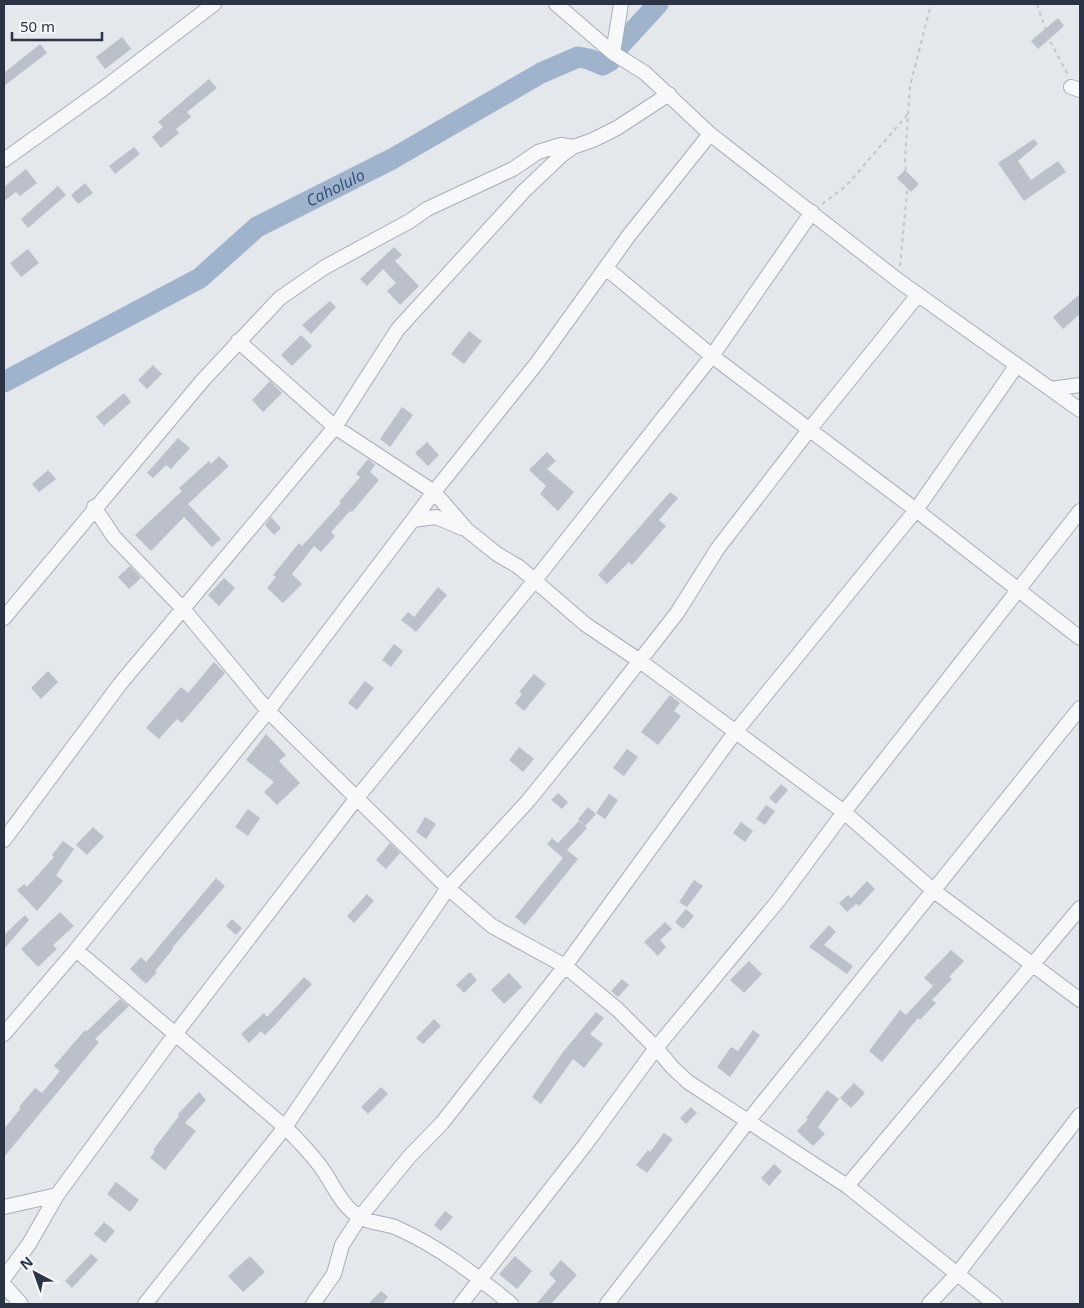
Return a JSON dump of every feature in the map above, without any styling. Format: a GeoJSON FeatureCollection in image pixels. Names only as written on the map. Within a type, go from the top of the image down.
{"type":"FeatureCollection","features":[{"type":"Feature","properties":{"kind":"street"},"geometry":{"type":"LineString","coordinates":[[4,160],[103,89],[214,4]]}},
{"type":"Feature","properties":{"kind":"street"},"geometry":{"type":"LineString","coordinates":[[556,4],[613,53],[645,73],[710,134],[899,281],[1080,410]]}},
{"type":"Feature","properties":{"kind":"street"},"geometry":{"type":"LineString","coordinates":[[613,53],[621,4]]}},
{"type":"Feature","properties":{"kind":"street"},"geometry":{"type":"LineString","coordinates":[[4,840],[120,684],[184,610],[335,427],[398,329],[524,191],[573,147],[593,140],[617,128],[669,94]]}},
{"type":"Feature","properties":{"kind":"street"},"geometry":{"type":"LineString","coordinates":[[4,1034],[76,950],[268,711],[434,492],[537,363],[607,269],[630,234],[710,134]]}},
{"type":"Feature","properties":{"kind":"street"},"geometry":{"type":"LineString","coordinates":[[4,618],[94,507],[238,341],[280,298],[325,267],[410,221],[427,209],[513,169],[538,152],[560,146],[573,147]]}},
{"type":"Feature","properties":{"kind":"street"},"geometry":{"type":"LineString","coordinates":[[4,1278],[29,1244],[57,1195],[176,1033],[356,799],[535,580],[712,356],[812,212]]}},
{"type":"Feature","properties":{"kind":"street"},"geometry":{"type":"LineString","coordinates":[[607,269],[712,356],[916,510],[1080,638]]}},
{"type":"Feature","properties":{"kind":"street"},"geometry":{"type":"LineString","coordinates":[[145,1304],[285,1127],[448,888],[528,801],[640,661],[676,613],[718,548],[809,430],[918,295]]}},
{"type":"Feature","properties":{"kind":"street"},"geometry":{"type":"LineString","coordinates":[[238,341],[335,427],[434,492],[467,530],[535,580],[585,624],[640,661],[844,812],[934,891],[1080,1000]]}},
{"type":"Feature","properties":{"kind":"street"},"geometry":{"type":"LineString","coordinates":[[313,1304],[334,1274],[342,1245],[360,1218],[409,1157],[442,1123],[565,966],[736,731],[916,510],[1017,365]]}},
{"type":"Feature","properties":{"kind":"street"},"geometry":{"type":"LineString","coordinates":[[1051,389],[1080,385]]}},
{"type":"Feature","properties":{"kind":"street"},"geometry":{"type":"LineString","coordinates":[[94,507],[114,537],[184,610],[268,711],[448,888],[492,926],[565,966],[617,1009],[688,1082],[749,1120],[847,1186],[995,1304]]}},
{"type":"Feature","properties":{"kind":"street"},"geometry":{"type":"LineString","coordinates":[[461,1304],[584,1145],[656,1048],[778,901],[844,812],[1080,511]]}},
{"type":"Feature","properties":{"kind":"street"},"geometry":{"type":"LineString","coordinates":[[413,520],[436,518],[467,530]]}},
{"type":"Feature","properties":{"kind":"street"},"geometry":{"type":"LineString","coordinates":[[607,1304],[749,1120],[1080,708]]}},
{"type":"Feature","properties":{"kind":"street"},"geometry":{"type":"LineString","coordinates":[[847,1186],[1080,908]]}},
{"type":"Feature","properties":{"kind":"street"},"geometry":{"type":"LineString","coordinates":[[76,950],[285,1127],[315,1160],[332,1187],[360,1218],[396,1228],[480,1278],[511,1304]]}},
{"type":"Feature","properties":{"kind":"street"},"geometry":{"type":"LineString","coordinates":[[929,1304],[958,1273],[983,1237],[1080,1115]]}},
{"type":"Feature","properties":{"kind":"street"},"geometry":{"type":"LineString","coordinates":[[4,1207],[57,1195]]}},
{"type":"Feature","properties":{"kind":"street"},"geometry":{"type":"LineString","coordinates":[[4,1285],[21,1304]]}},
{"type":"Feature","properties":{"kind":"path"},"geometry":{"type":"LineString","coordinates":[[899,281],[907,192],[905,159],[910,86],[931,4]]}},
{"type":"Feature","properties":{"kind":"path"},"geometry":{"type":"LineString","coordinates":[[1036,4],[1048,37],[1076,89]]}},
{"type":"Feature","properties":{"kind":"path"},"geometry":{"type":"LineString","coordinates":[[812,212],[846,186],[908,113]]}},
{"type":"Feature","properties":{"kind":"building"},"geometry":{"type":"Polygon","coordinates":[[[1058,18],[1064,26],[1038,49],[1031,41],[1058,18]]]}},
{"type":"Feature","properties":{"kind":"building"},"geometry":{"type":"Polygon","coordinates":[[[122,37],[131,49],[105,69],[96,57],[122,37]]]}},
{"type":"Feature","properties":{"kind":"building"},"geometry":{"type":"Polygon","coordinates":[[[40,44],[47,53],[4,86],[4,73],[40,44]]]}},
{"type":"Feature","properties":{"kind":"building"},"geometry":{"type":"Polygon","coordinates":[[[209,79],[217,88],[187,112],[191,117],[176,129],[179,133],[161,148],[152,137],[163,127],[158,122],[209,79]]]}},
{"type":"Feature","properties":{"kind":"building"},"geometry":{"type":"Polygon","coordinates":[[[1034,139],[1038,144],[1018,161],[1031,180],[1058,161],[1066,172],[1024,201],[998,163],[1034,139]]]}},
{"type":"Feature","properties":{"kind":"building"},"geometry":{"type":"Polygon","coordinates":[[[134,147],[140,154],[115,174],[109,166],[134,147]]]}},
{"type":"Feature","properties":{"kind":"building"},"geometry":{"type":"Polygon","coordinates":[[[26,169],[37,183],[20,196],[16,192],[4,201],[4,187],[26,169]]]}},
{"type":"Feature","properties":{"kind":"building"},"geometry":{"type":"Polygon","coordinates":[[[905,170],[919,184],[911,192],[897,178],[905,170]]]}},
{"type":"Feature","properties":{"kind":"building"},"geometry":{"type":"Polygon","coordinates":[[[85,183],[93,193],[78,204],[71,195],[85,183]]]}},
{"type":"Feature","properties":{"kind":"building"},"geometry":{"type":"Polygon","coordinates":[[[58,186],[66,195],[28,228],[21,219],[58,186]]]}},
{"type":"Feature","properties":{"kind":"building"},"geometry":{"type":"Polygon","coordinates":[[[394,247],[402,255],[395,261],[419,286],[400,305],[387,291],[396,283],[383,269],[367,286],[360,279],[394,247]]]}},
{"type":"Feature","properties":{"kind":"building"},"geometry":{"type":"Polygon","coordinates":[[[28,249],[39,263],[21,277],[10,263],[28,249]]]}},
{"type":"Feature","properties":{"kind":"building"},"geometry":{"type":"Polygon","coordinates":[[[1080,294],[1080,314],[1063,329],[1053,317],[1080,294]]]}},
{"type":"Feature","properties":{"kind":"building"},"geometry":{"type":"Polygon","coordinates":[[[330,301],[336,307],[311,334],[302,325],[330,301]]]}},
{"type":"Feature","properties":{"kind":"building"},"geometry":{"type":"Polygon","coordinates":[[[469,331],[482,341],[464,364],[451,354],[469,331]]]}},
{"type":"Feature","properties":{"kind":"building"},"geometry":{"type":"Polygon","coordinates":[[[301,335],[312,346],[292,366],[281,355],[301,335]]]}},
{"type":"Feature","properties":{"kind":"building"},"geometry":{"type":"Polygon","coordinates":[[[153,365],[162,374],[147,389],[138,380],[153,365]]]}},
{"type":"Feature","properties":{"kind":"building"},"geometry":{"type":"Polygon","coordinates":[[[270,381],[282,393],[263,412],[252,400],[270,381]]]}},
{"type":"Feature","properties":{"kind":"building"},"geometry":{"type":"Polygon","coordinates":[[[124,393],[131,402],[104,426],[96,417],[124,393]]]}},
{"type":"Feature","properties":{"kind":"building"},"geometry":{"type":"Polygon","coordinates":[[[402,407],[413,415],[390,447],[380,439],[402,407]]]}},
{"type":"Feature","properties":{"kind":"building"},"geometry":{"type":"Polygon","coordinates":[[[178,438],[190,448],[171,469],[166,465],[153,478],[147,473],[178,438]]]}},
{"type":"Feature","properties":{"kind":"building"},"geometry":{"type":"Polygon","coordinates":[[[427,442],[439,455],[428,466],[415,453],[427,442]]]}},
{"type":"Feature","properties":{"kind":"building"},"geometry":{"type":"Polygon","coordinates":[[[547,452],[556,461],[547,469],[574,492],[558,511],[540,494],[546,486],[529,470],[547,452]]]}},
{"type":"Feature","properties":{"kind":"building"},"geometry":{"type":"Polygon","coordinates":[[[219,456],[229,466],[188,504],[221,539],[212,547],[184,517],[151,551],[135,535],[182,491],[179,488],[209,461],[211,464],[219,456]]]}},
{"type":"Feature","properties":{"kind":"building"},"geometry":{"type":"Polygon","coordinates":[[[368,459],[375,465],[370,472],[379,480],[352,512],[350,511],[331,532],[335,536],[321,552],[314,546],[292,574],[302,584],[283,603],[267,588],[276,577],[273,575],[299,543],[302,546],[341,503],[339,502],[360,477],[356,474],[368,459]]]}},
{"type":"Feature","properties":{"kind":"building"},"geometry":{"type":"Polygon","coordinates":[[[48,470],[56,479],[39,492],[32,484],[48,470]]]}},
{"type":"Feature","properties":{"kind":"building"},"geometry":{"type":"Polygon","coordinates":[[[670,492],[678,498],[659,520],[666,526],[632,565],[629,562],[607,584],[598,575],[670,492]]]}},
{"type":"Feature","properties":{"kind":"building"},"geometry":{"type":"Polygon","coordinates":[[[271,517],[281,528],[274,535],[265,525],[271,517]]]}},
{"type":"Feature","properties":{"kind":"building"},"geometry":{"type":"Polygon","coordinates":[[[130,566],[141,578],[129,589],[118,577],[130,566]]]}},
{"type":"Feature","properties":{"kind":"building"},"geometry":{"type":"Polygon","coordinates":[[[224,578],[235,588],[219,606],[208,595],[224,578]]]}},
{"type":"Feature","properties":{"kind":"building"},"geometry":{"type":"Polygon","coordinates":[[[438,587],[447,595],[416,632],[401,620],[408,612],[414,617],[438,587]]]}},
{"type":"Feature","properties":{"kind":"building"},"geometry":{"type":"Polygon","coordinates":[[[394,644],[403,651],[391,667],[382,660],[394,644]]]}},
{"type":"Feature","properties":{"kind":"building"},"geometry":{"type":"Polygon","coordinates":[[[214,662],[225,673],[182,723],[177,719],[159,739],[146,728],[181,687],[188,693],[214,662]]]}},
{"type":"Feature","properties":{"kind":"building"},"geometry":{"type":"Polygon","coordinates":[[[48,671],[58,682],[41,699],[31,688],[48,671]]]}},
{"type":"Feature","properties":{"kind":"building"},"geometry":{"type":"Polygon","coordinates":[[[534,674],[546,684],[524,711],[515,703],[522,694],[519,692],[534,674]]]}},
{"type":"Feature","properties":{"kind":"building"},"geometry":{"type":"Polygon","coordinates":[[[365,681],[374,688],[357,710],[348,703],[365,681]]]}},
{"type":"Feature","properties":{"kind":"building"},"geometry":{"type":"Polygon","coordinates":[[[670,695],[680,703],[674,711],[681,716],[658,745],[641,732],[670,695]]]}},
{"type":"Feature","properties":{"kind":"building"},"geometry":{"type":"Polygon","coordinates":[[[266,734],[286,755],[279,761],[300,783],[277,805],[264,792],[274,782],[246,760],[266,734]]]}},
{"type":"Feature","properties":{"kind":"building"},"geometry":{"type":"Polygon","coordinates":[[[519,747],[534,759],[523,772],[509,760],[519,747]]]}},
{"type":"Feature","properties":{"kind":"building"},"geometry":{"type":"Polygon","coordinates":[[[627,749],[638,757],[624,776],[613,768],[627,749]]]}},
{"type":"Feature","properties":{"kind":"building"},"geometry":{"type":"Polygon","coordinates":[[[781,784],[788,790],[776,804],[769,798],[781,784]]]}},
{"type":"Feature","properties":{"kind":"building"},"geometry":{"type":"Polygon","coordinates":[[[558,793],[568,802],[562,809],[551,800],[558,793]]]}},
{"type":"Feature","properties":{"kind":"building"},"geometry":{"type":"Polygon","coordinates":[[[609,794],[618,800],[605,819],[596,813],[609,794]]]}},
{"type":"Feature","properties":{"kind":"building"},"geometry":{"type":"Polygon","coordinates":[[[766,805],[775,811],[765,825],[756,819],[766,805]]]}},
{"type":"Feature","properties":{"kind":"building"},"geometry":{"type":"Polygon","coordinates":[[[588,807],[596,814],[585,826],[578,819],[588,807]]]}},
{"type":"Feature","properties":{"kind":"building"},"geometry":{"type":"Polygon","coordinates":[[[248,809],[260,818],[248,836],[235,827],[248,809]]]}},
{"type":"Feature","properties":{"kind":"building"},"geometry":{"type":"Polygon","coordinates":[[[425,817],[436,824],[426,839],[416,832],[425,817]]]}},
{"type":"Feature","properties":{"kind":"building"},"geometry":{"type":"Polygon","coordinates":[[[579,821],[587,828],[567,850],[578,859],[525,925],[515,917],[563,858],[547,844],[552,838],[558,843],[579,821]]]}},
{"type":"Feature","properties":{"kind":"building"},"geometry":{"type":"Polygon","coordinates":[[[741,822],[753,831],[745,842],[733,833],[741,822]]]}},
{"type":"Feature","properties":{"kind":"building"},"geometry":{"type":"Polygon","coordinates":[[[93,827],[104,837],[87,855],[76,845],[93,827]]]}},
{"type":"Feature","properties":{"kind":"building"},"geometry":{"type":"Polygon","coordinates":[[[63,841],[74,849],[56,875],[63,881],[37,911],[17,890],[24,884],[27,887],[54,857],[52,855],[63,841]]]}},
{"type":"Feature","properties":{"kind":"building"},"geometry":{"type":"Polygon","coordinates":[[[390,843],[400,853],[386,869],[376,860],[390,843]]]}},
{"type":"Feature","properties":{"kind":"building"},"geometry":{"type":"Polygon","coordinates":[[[216,878],[225,886],[172,948],[155,971],[157,972],[146,984],[130,969],[141,957],[146,962],[216,878]]]}},
{"type":"Feature","properties":{"kind":"building"},"geometry":{"type":"Polygon","coordinates":[[[694,880],[703,886],[687,907],[679,902],[694,880]]]}},
{"type":"Feature","properties":{"kind":"building"},"geometry":{"type":"Polygon","coordinates":[[[867,881],[875,889],[859,906],[854,902],[856,904],[847,912],[839,903],[848,895],[851,898],[867,881]]]}},
{"type":"Feature","properties":{"kind":"building"},"geometry":{"type":"Polygon","coordinates":[[[367,894],[374,901],[354,923],[347,916],[367,894]]]}},
{"type":"Feature","properties":{"kind":"building"},"geometry":{"type":"Polygon","coordinates":[[[686,909],[694,916],[683,929],[675,922],[686,909]]]}},
{"type":"Feature","properties":{"kind":"building"},"geometry":{"type":"Polygon","coordinates":[[[60,912],[74,926],[53,945],[57,949],[38,967],[21,949],[60,912]]]}},
{"type":"Feature","properties":{"kind":"building"},"geometry":{"type":"Polygon","coordinates":[[[25,915],[29,920],[4,949],[4,935],[25,915]]]}},
{"type":"Feature","properties":{"kind":"building"},"geometry":{"type":"Polygon","coordinates":[[[232,919],[242,928],[236,935],[226,926],[232,919]]]}},
{"type":"Feature","properties":{"kind":"building"},"geometry":{"type":"Polygon","coordinates":[[[665,922],[672,929],[660,940],[666,947],[658,956],[644,942],[665,922]]]}},
{"type":"Feature","properties":{"kind":"building"},"geometry":{"type":"Polygon","coordinates":[[[829,925],[836,932],[824,945],[853,966],[847,974],[809,947],[829,925]]]}},
{"type":"Feature","properties":{"kind":"building"},"geometry":{"type":"Polygon","coordinates":[[[951,950],[964,961],[949,977],[952,979],[932,1000],[936,1003],[920,1020],[918,1018],[882,1062],[869,1051],[900,1010],[906,1015],[933,986],[924,978],[951,950]]]}},
{"type":"Feature","properties":{"kind":"building"},"geometry":{"type":"Polygon","coordinates":[[[749,961],[762,974],[744,993],[730,980],[749,961]]]}},
{"type":"Feature","properties":{"kind":"building"},"geometry":{"type":"Polygon","coordinates":[[[470,972],[477,980],[464,993],[456,985],[470,972]]]}},
{"type":"Feature","properties":{"kind":"building"},"geometry":{"type":"Polygon","coordinates":[[[509,973],[522,987],[504,1004],[491,990],[509,973]]]}},
{"type":"Feature","properties":{"kind":"building"},"geometry":{"type":"Polygon","coordinates":[[[304,977],[312,984],[265,1035],[261,1031],[249,1043],[241,1034],[264,1013],[267,1017],[304,977]]]}},
{"type":"Feature","properties":{"kind":"building"},"geometry":{"type":"Polygon","coordinates":[[[622,979],[629,985],[618,997],[611,991],[622,979]]]}},
{"type":"Feature","properties":{"kind":"building"},"geometry":{"type":"Polygon","coordinates":[[[120,999],[129,1006],[95,1039],[99,1042],[4,1157],[4,1129],[21,1108],[19,1107],[35,1088],[42,1093],[60,1071],[54,1066],[85,1030],[87,1031],[120,999]]]}},
{"type":"Feature","properties":{"kind":"building"},"geometry":{"type":"Polygon","coordinates":[[[596,1012],[604,1018],[590,1034],[603,1044],[584,1068],[573,1059],[541,1104],[532,1097],[563,1052],[596,1012]]]}},
{"type":"Feature","properties":{"kind":"building"},"geometry":{"type":"Polygon","coordinates":[[[434,1019],[441,1026],[423,1044],[416,1038],[434,1019]]]}},
{"type":"Feature","properties":{"kind":"building"},"geometry":{"type":"Polygon","coordinates":[[[753,1030],[760,1035],[730,1077],[717,1067],[731,1047],[738,1051],[753,1030]]]}},
{"type":"Feature","properties":{"kind":"building"},"geometry":{"type":"Polygon","coordinates":[[[854,1083],[865,1093],[851,1108],[840,1098],[854,1083]]]}},
{"type":"Feature","properties":{"kind":"building"},"geometry":{"type":"Polygon","coordinates":[[[381,1087],[388,1094],[368,1114],[361,1107],[381,1087]]]}},
{"type":"Feature","properties":{"kind":"building"},"geometry":{"type":"Polygon","coordinates":[[[827,1090],[839,1099],[818,1127],[825,1134],[813,1146],[797,1131],[808,1119],[806,1118],[827,1090]]]}},
{"type":"Feature","properties":{"kind":"building"},"geometry":{"type":"Polygon","coordinates":[[[199,1092],[206,1100],[185,1123],[196,1131],[165,1170],[150,1158],[155,1151],[153,1150],[179,1116],[178,1114],[199,1092]]]}},
{"type":"Feature","properties":{"kind":"building"},"geometry":{"type":"Polygon","coordinates":[[[691,1107],[697,1113],[686,1124],[680,1118],[691,1107]]]}},
{"type":"Feature","properties":{"kind":"building"},"geometry":{"type":"Polygon","coordinates":[[[664,1133],[673,1139],[647,1173],[636,1165],[648,1150],[650,1152],[664,1133]]]}},
{"type":"Feature","properties":{"kind":"building"},"geometry":{"type":"Polygon","coordinates":[[[774,1164],[782,1171],[769,1186],[761,1178],[774,1164]]]}},
{"type":"Feature","properties":{"kind":"building"},"geometry":{"type":"Polygon","coordinates":[[[116,1182],[139,1200],[130,1212],[107,1194],[116,1182]]]}},
{"type":"Feature","properties":{"kind":"building"},"geometry":{"type":"Polygon","coordinates":[[[445,1211],[453,1217],[441,1231],[434,1225],[445,1211]]]}},
{"type":"Feature","properties":{"kind":"building"},"geometry":{"type":"Polygon","coordinates":[[[104,1222],[115,1231],[105,1243],[94,1234],[104,1222]]]}},
{"type":"Feature","properties":{"kind":"building"},"geometry":{"type":"Polygon","coordinates":[[[91,1254],[98,1260],[72,1288],[65,1281],[91,1254]]]}},
{"type":"Feature","properties":{"kind":"building"},"geometry":{"type":"Polygon","coordinates":[[[250,1256],[265,1272],[243,1292],[228,1276],[250,1256]]]}},
{"type":"Feature","properties":{"kind":"building"},"geometry":{"type":"Polygon","coordinates":[[[515,1256],[532,1271],[517,1289],[499,1274],[515,1256]]]}},
{"type":"Feature","properties":{"kind":"building"},"geometry":{"type":"Polygon","coordinates":[[[561,1260],[577,1275],[551,1304],[536,1304],[556,1281],[549,1274],[561,1260]]]}},
{"type":"Feature","properties":{"kind":"building"},"geometry":{"type":"Polygon","coordinates":[[[381,1291],[388,1297],[382,1304],[368,1304],[381,1291]]]}},
{"type":"Feature","properties":{"kind":"waterway","name":"Caholulo"},"geometry":{"type":"LineString","coordinates":[[4,382],[200,278],[257,227],[392,159],[541,73],[578,57],[603,65],[610,61],[613,53],[658,4]]}}]}
